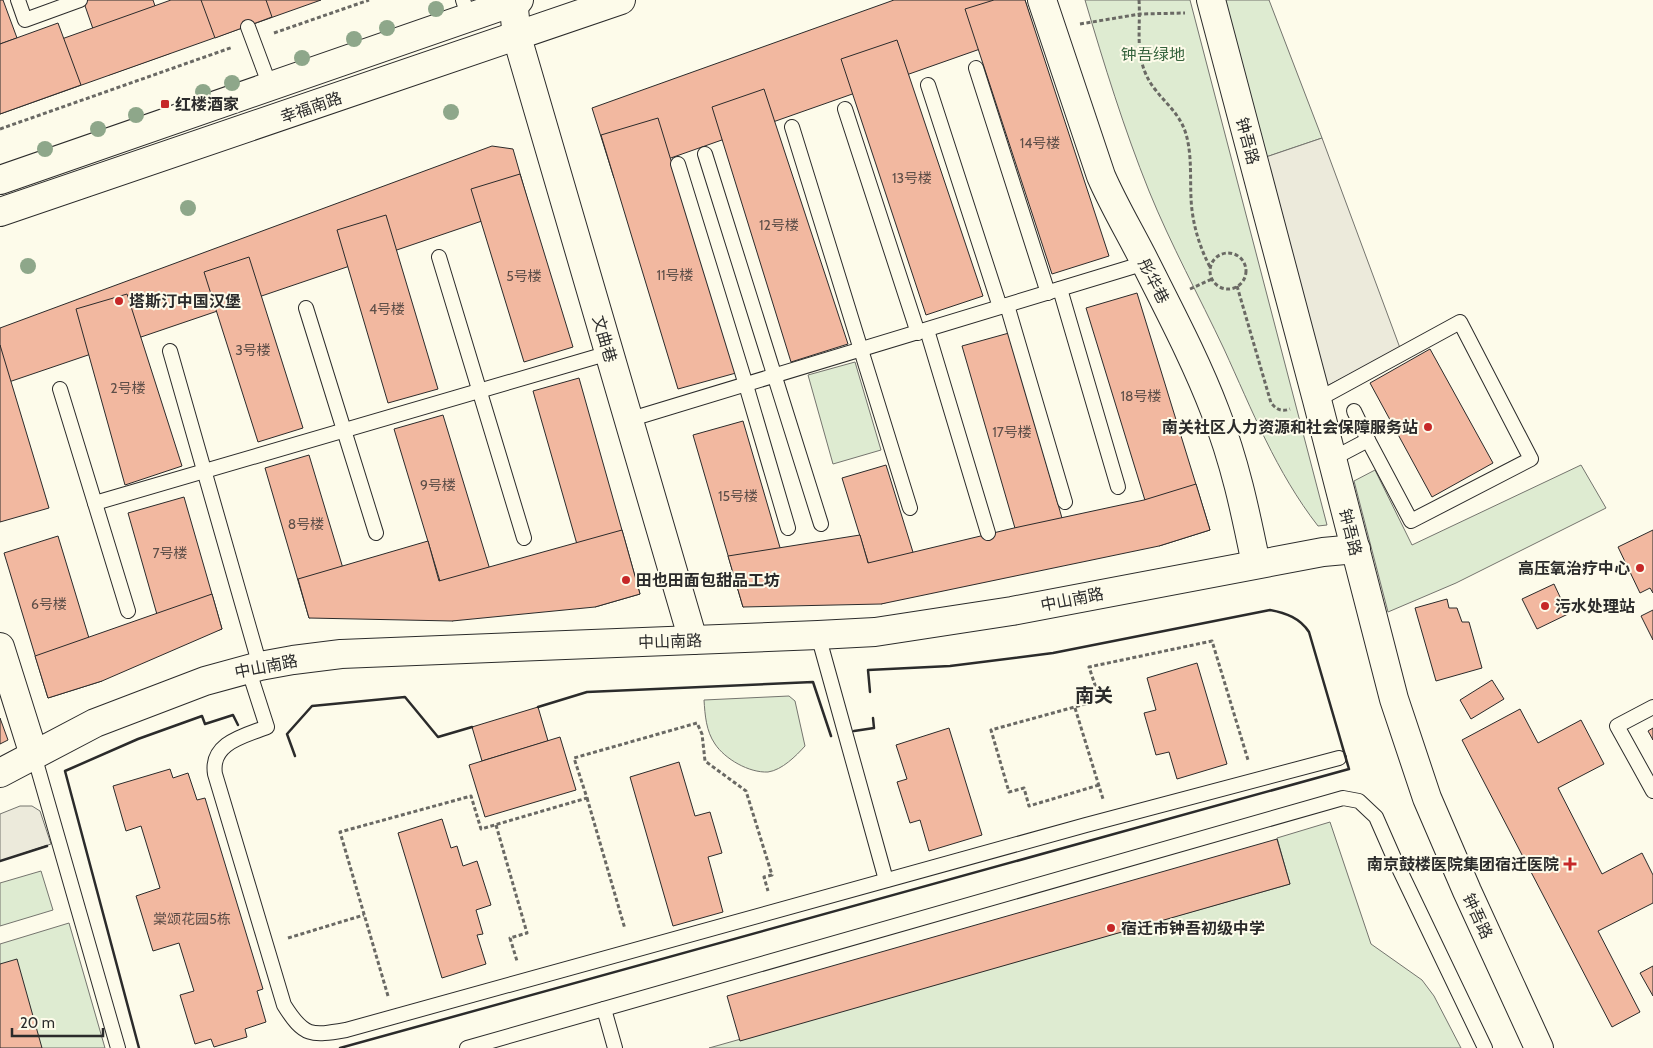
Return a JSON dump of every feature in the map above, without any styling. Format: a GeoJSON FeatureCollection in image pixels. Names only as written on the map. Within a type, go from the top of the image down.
{"type":"FeatureCollection","features":[{"type":"Feature","properties":{"kind":"street","name":"幸福南路"},"geometry":{"type":"LineString","coordinates":[[0,212],[621,0]]}},
{"type":"Feature","properties":{"kind":"street","name":"彤华巷"},"geometry":{"type":"LineString","coordinates":[[1042,0],[1097,166],[1113,203],[1145,263],[1215,409],[1230,449],[1239,483],[1256,564]]}},
{"type":"Feature","properties":{"kind":"street","name":"幸福南路"},"geometry":{"type":"LineString","coordinates":[[0,180],[270,86],[466,9],[515,1]]}},
{"type":"Feature","properties":{"kind":"street","name":"文曲巷"},"geometry":{"type":"LineString","coordinates":[[515,1],[517,37],[693,640]]}},
{"type":"Feature","properties":{"kind":"street","name":"钟吾路"},"geometry":{"type":"LineString","coordinates":[[1213,7],[1394,699],[1427,798],[1467,891],[1539,1048]]}},
{"type":"Feature","properties":{"kind":"street","name":"中山南路"},"geometry":{"type":"LineString","coordinates":[[0,773],[95,723],[205,681],[254,667],[293,660],[341,654],[875,632],[1012,611],[1323,552],[1356,549]]}},
{"type":"Feature","properties":{"kind":"street"},"geometry":{"type":"LineString","coordinates":[[0,647],[34,755]]}},
{"type":"Feature","properties":{"kind":"lane"},"geometry":{"type":"LineString","coordinates":[[18,0],[25,20],[80,0]]}},
{"type":"Feature","properties":{"kind":"lane"},"geometry":{"type":"LineString","coordinates":[[248,26],[270,86]]}},
{"type":"Feature","properties":{"kind":"lane"},"geometry":{"type":"LineString","coordinates":[[976,68],[1054,291],[1118,487]]}},
{"type":"Feature","properties":{"kind":"lane"},"geometry":{"type":"LineString","coordinates":[[928,85],[1003,306],[1065,502]]}},
{"type":"Feature","properties":{"kind":"lane"},"geometry":{"type":"LineString","coordinates":[[845,109],[922,331],[988,533]]}},
{"type":"Feature","properties":{"kind":"lane"},"geometry":{"type":"LineString","coordinates":[[792,127],[910,508]]}},
{"type":"Feature","properties":{"kind":"lane"},"geometry":{"type":"LineString","coordinates":[[705,154],[821,524]]}},
{"type":"Feature","properties":{"kind":"lane"},"geometry":{"type":"LineString","coordinates":[[678,164],[788,528]]}},
{"type":"Feature","properties":{"kind":"lane"},"geometry":{"type":"LineString","coordinates":[[439,257],[524,538]]}},
{"type":"Feature","properties":{"kind":"lane"},"geometry":{"type":"LineString","coordinates":[[628,420],[1145,263]]}},
{"type":"Feature","properties":{"kind":"lane"},"geometry":{"type":"LineString","coordinates":[[306,308],[376,533]]}},
{"type":"Feature","properties":{"kind":"lane"},"geometry":{"type":"LineString","coordinates":[[1317,400],[1460,322],[1531,459],[1411,521],[1354,411]]}},
{"type":"Feature","properties":{"kind":"lane"},"geometry":{"type":"LineString","coordinates":[[170,351],[204,472],[254,667],[267,727],[232,740],[219,754],[214,767],[284,1005],[292,1019],[309,1033],[321,1034],[346,1030],[1110,818],[1339,758]]}},
{"type":"Feature","properties":{"kind":"lane"},"geometry":{"type":"LineString","coordinates":[[95,504],[609,352]]}},
{"type":"Feature","properties":{"kind":"lane"},"geometry":{"type":"LineString","coordinates":[[60,389],[128,611]]}},
{"type":"Feature","properties":{"kind":"lane"},"geometry":{"type":"LineString","coordinates":[[1332,459],[1368,440]]}},
{"type":"Feature","properties":{"kind":"lane"},"geometry":{"type":"LineString","coordinates":[[818,635],[886,880]]}},
{"type":"Feature","properties":{"kind":"lane"},"geometry":{"type":"LineString","coordinates":[[1653,707],[1617,726],[1653,791]]}},
{"type":"Feature","properties":{"kind":"lane"},"geometry":{"type":"LineString","coordinates":[[34,755],[118,1048]]}},
{"type":"Feature","properties":{"kind":"lane"},"geometry":{"type":"LineString","coordinates":[[468,1048],[1342,798],[1359,801],[1376,817],[1485,1048]]}},
{"type":"Feature","properties":{"kind":"lane"},"geometry":{"type":"LineString","coordinates":[[604,1009],[615,1048]]}},
{"type":"Feature","properties":{"kind":"path"},"geometry":{"type":"LineString","coordinates":[[0,129],[369,0]]}},
{"type":"Feature","properties":{"kind":"path"},"geometry":{"type":"LineString","coordinates":[[1139,0],[1138,45],[1144,70],[1153,88],[1180,118],[1186,134],[1189,150],[1191,200],[1197,233],[1202,251],[1210,267],[1210,273],[1215,284],[1225,289],[1237,286],[1242,282],[1246,272],[1242,260],[1232,254],[1221,254],[1210,267]]}},
{"type":"Feature","properties":{"kind":"path"},"geometry":{"type":"LineString","coordinates":[[1052,30],[1101,19],[1213,7]]}},
{"type":"Feature","properties":{"kind":"path"},"geometry":{"type":"LineString","coordinates":[[1237,286],[1270,403],[1281,411],[1317,400]]}},
{"type":"Feature","properties":{"kind":"path"},"geometry":{"type":"LineString","coordinates":[[1099,785],[1029,806],[1024,788],[1009,792],[991,730],[1100,700],[1090,667],[1212,641],[1254,781]]}},
{"type":"Feature","properties":{"kind":"path"},"geometry":{"type":"LineString","coordinates":[[1075,708],[1110,818]]}},
{"type":"Feature","properties":{"kind":"path"},"geometry":{"type":"LineString","coordinates":[[631,951],[588,798],[574,758],[697,723],[702,734],[704,760],[746,791],[772,875],[764,877],[774,911]]}},
{"type":"Feature","properties":{"kind":"path"},"geometry":{"type":"LineString","coordinates":[[394,1016],[340,832],[471,796],[481,829],[588,798]]}},
{"type":"Feature","properties":{"kind":"path"},"geometry":{"type":"LineString","coordinates":[[496,825],[528,933],[510,938],[523,980]]}},
{"type":"Feature","properties":{"kind":"path"},"geometry":{"type":"LineString","coordinates":[[266,945],[364,915]]}},
{"type":"Feature","properties":{"kind":"green space","name":"钟吾绿地"},"geometry":{"type":"Polygon","coordinates":[[[1085,0],[1190,0],[1327,525],[1318,526],[1277,462],[1166,231],[1131,144],[1085,0]]]}},
{"type":"Feature","properties":{"kind":"green space"},"geometry":{"type":"Polygon","coordinates":[[[1221,0],[1269,0],[1322,138],[1263,158],[1221,0]]]}},
{"type":"Feature","properties":{"kind":"green space"},"geometry":{"type":"Polygon","coordinates":[[[855,362],[881,450],[833,464],[808,375],[855,362]]]}},
{"type":"Feature","properties":{"kind":"green space"},"geometry":{"type":"Polygon","coordinates":[[[1581,465],[1606,508],[1456,583],[1388,612],[1354,481],[1375,470],[1412,545],[1581,465]]]}},
{"type":"Feature","properties":{"kind":"green space"},"geometry":{"type":"Polygon","coordinates":[[[789,696],[795,701],[805,746],[783,766],[768,772],[753,770],[731,760],[719,750],[708,728],[704,700],[789,696]]]}},
{"type":"Feature","properties":{"kind":"green space"},"geometry":{"type":"Polygon","coordinates":[[[1330,822],[1371,944],[1422,980],[1434,996],[1461,1048],[709,1048],[1290,884],[1277,838],[1330,822]]]}},
{"type":"Feature","properties":{"kind":"green space"},"geometry":{"type":"Polygon","coordinates":[[[41,871],[53,910],[0,926],[0,883],[41,871]]]}},
{"type":"Feature","properties":{"kind":"green space"},"geometry":{"type":"Polygon","coordinates":[[[69,923],[105,1048],[0,1048],[0,944],[69,923]]]}},
{"type":"Feature","properties":{"kind":"shaded area"},"geometry":{"type":"Polygon","coordinates":[[[1322,138],[1400,348],[1327,386],[1263,158],[1322,138]]]}},
{"type":"Feature","properties":{"kind":"shaded area"},"geometry":{"type":"Polygon","coordinates":[[[20,806],[32,806],[40,811],[51,844],[0,861],[0,814],[20,806]]]}},
{"type":"Feature","properties":{"kind":"building"},"geometry":{"type":"Polygon","coordinates":[[[0,0],[3,0],[17,38],[0,44],[0,0]]]}},
{"type":"Feature","properties":{"kind":"building"},"geometry":{"type":"Polygon","coordinates":[[[83,0],[153,0],[171,53],[109,75],[83,0]]]}},
{"type":"Feature","properties":{"kind":"building"},"geometry":{"type":"Polygon","coordinates":[[[171,0],[321,0],[0,114],[0,61],[171,0]]]}},
{"type":"Feature","properties":{"kind":"building"},"geometry":{"type":"Polygon","coordinates":[[[201,0],[266,0],[272,17],[215,38],[201,0]]]}},
{"type":"Feature","properties":{"kind":"building"},"geometry":{"type":"Polygon","coordinates":[[[894,0],[1025,0],[1034,30],[614,178],[592,108],[894,0]]]}},
{"type":"Feature","properties":{"kind":"building"},"geometry":{"type":"Polygon","coordinates":[[[994,0],[1025,0],[1109,256],[1052,274],[965,9],[994,0]]]}},
{"type":"Feature","properties":{"kind":"building"},"geometry":{"type":"Polygon","coordinates":[[[58,23],[81,85],[0,114],[0,44],[58,23]]]}},
{"type":"Feature","properties":{"kind":"building"},"geometry":{"type":"Polygon","coordinates":[[[897,40],[983,296],[926,315],[841,59],[897,40]]]}},
{"type":"Feature","properties":{"kind":"building"},"geometry":{"type":"Polygon","coordinates":[[[764,89],[848,344],[791,362],[712,107],[764,89]]]}},
{"type":"Feature","properties":{"kind":"building"},"geometry":{"type":"Polygon","coordinates":[[[658,118],[736,373],[678,389],[601,135],[658,118]]]}},
{"type":"Feature","properties":{"kind":"building"},"geometry":{"type":"Polygon","coordinates":[[[492,146],[513,149],[529,205],[0,385],[0,328],[492,146]]]}},
{"type":"Feature","properties":{"kind":"building"},"geometry":{"type":"Polygon","coordinates":[[[520,174],[573,347],[524,362],[471,189],[520,174]]]}},
{"type":"Feature","properties":{"kind":"building"},"geometry":{"type":"Polygon","coordinates":[[[386,215],[438,389],[388,403],[337,230],[386,215]]]}},
{"type":"Feature","properties":{"kind":"building"},"geometry":{"type":"Polygon","coordinates":[[[249,257],[303,428],[258,442],[204,272],[249,257]]]}},
{"type":"Feature","properties":{"kind":"building"},"geometry":{"type":"Polygon","coordinates":[[[1137,293],[1210,530],[1159,546],[1086,308],[1137,293]]]}},
{"type":"Feature","properties":{"kind":"building"},"geometry":{"type":"Polygon","coordinates":[[[127,294],[182,466],[125,485],[76,309],[127,294]]]}},
{"type":"Feature","properties":{"kind":"building"},"geometry":{"type":"Polygon","coordinates":[[[1009,333],[1072,553],[1026,566],[962,346],[1009,333]]]}},
{"type":"Feature","properties":{"kind":"building"},"geometry":{"type":"Polygon","coordinates":[[[0,345],[49,508],[0,522],[0,345]]]}},
{"type":"Feature","properties":{"kind":"building"},"geometry":{"type":"Polygon","coordinates":[[[1430,349],[1493,463],[1432,497],[1370,383],[1430,349]]]}},
{"type":"Feature","properties":{"kind":"building"},"geometry":{"type":"Polygon","coordinates":[[[579,378],[640,594],[595,607],[533,391],[579,378]]]}},
{"type":"Feature","properties":{"kind":"building"},"geometry":{"type":"Polygon","coordinates":[[[443,415],[501,606],[452,621],[394,429],[443,415]]]}},
{"type":"Feature","properties":{"kind":"building"},"geometry":{"type":"Polygon","coordinates":[[[743,421],[793,592],[743,607],[693,435],[743,421]]]}},
{"type":"Feature","properties":{"kind":"building"},"geometry":{"type":"Polygon","coordinates":[[[309,455],[354,605],[309,618],[265,468],[309,455]]]}},
{"type":"Feature","properties":{"kind":"building"},"geometry":{"type":"Polygon","coordinates":[[[886,465],[925,591],[881,604],[842,478],[886,465]]]}},
{"type":"Feature","properties":{"kind":"building"},"geometry":{"type":"Polygon","coordinates":[[[1196,484],[1210,530],[1159,546],[881,604],[743,607],[728,556],[860,535],[868,563],[1014,528],[1144,500],[1196,484]]]}},
{"type":"Feature","properties":{"kind":"building"},"geometry":{"type":"Polygon","coordinates":[[[184,497],[222,629],[166,646],[128,513],[184,497]]]}},
{"type":"Feature","properties":{"kind":"building"},"geometry":{"type":"Polygon","coordinates":[[[622,530],[640,594],[595,607],[452,621],[309,618],[298,579],[428,541],[439,581],[622,530]]]}},
{"type":"Feature","properties":{"kind":"building","name":"高压氧治疗中心"},"geometry":{"type":"Polygon","coordinates":[[[1653,530],[1653,593],[1650,588],[1640,593],[1618,547],[1653,530]]]}},
{"type":"Feature","properties":{"kind":"building"},"geometry":{"type":"Polygon","coordinates":[[[58,536],[102,681],[48,698],[4,553],[58,536]]]}},
{"type":"Feature","properties":{"kind":"building","name":"污水处理站"},"geometry":{"type":"Polygon","coordinates":[[[1554,584],[1568,614],[1537,629],[1522,599],[1554,584]]]}},
{"type":"Feature","properties":{"kind":"building"},"geometry":{"type":"Polygon","coordinates":[[[212,594],[222,629],[102,681],[48,698],[35,656],[212,594]]]}},
{"type":"Feature","properties":{"kind":"building"},"geometry":{"type":"Polygon","coordinates":[[[1447,599],[1449,608],[1457,608],[1462,622],[1469,622],[1482,668],[1436,681],[1415,608],[1447,599]]]}},
{"type":"Feature","properties":{"kind":"building","name":"高压氧治疗中心"},"geometry":{"type":"Polygon","coordinates":[[[1653,610],[1653,640],[1641,616],[1653,610]]]}},
{"type":"Feature","properties":{"kind":"building"},"geometry":{"type":"Polygon","coordinates":[[[1197,663],[1227,764],[1177,779],[1169,752],[1156,755],[1144,713],[1156,710],[1147,678],[1197,663]]]}},
{"type":"Feature","properties":{"kind":"building"},"geometry":{"type":"Polygon","coordinates":[[[1492,680],[1504,699],[1471,719],[1460,700],[1492,680]]]}},
{"type":"Feature","properties":{"kind":"building"},"geometry":{"type":"Polygon","coordinates":[[[538,707],[548,741],[482,761],[472,727],[538,707]]]}},
{"type":"Feature","properties":{"kind":"building"},"geometry":{"type":"Polygon","coordinates":[[[1520,709],[1538,743],[1581,720],[1604,764],[1558,788],[1602,874],[1642,853],[1653,875],[1653,903],[1598,931],[1640,1012],[1612,1027],[1462,740],[1520,709]]]}},
{"type":"Feature","properties":{"kind":"building"},"geometry":{"type":"Polygon","coordinates":[[[0,718],[8,740],[0,744],[0,718]]]}},
{"type":"Feature","properties":{"kind":"building"},"geometry":{"type":"Polygon","coordinates":[[[949,728],[982,835],[929,851],[920,820],[910,823],[897,782],[907,779],[896,745],[949,728]]]}},
{"type":"Feature","properties":{"kind":"building"},"geometry":{"type":"Polygon","coordinates":[[[1653,728],[1653,740],[1648,731],[1653,728]]]}},
{"type":"Feature","properties":{"kind":"building"},"geometry":{"type":"Polygon","coordinates":[[[560,737],[576,790],[485,817],[469,765],[560,737]]]}},
{"type":"Feature","properties":{"kind":"building"},"geometry":{"type":"Polygon","coordinates":[[[679,762],[695,816],[710,812],[722,853],[708,857],[723,912],[673,926],[630,777],[679,762]]]}},
{"type":"Feature","properties":{"kind":"building"},"geometry":{"type":"Polygon","coordinates":[[[170,769],[173,778],[188,773],[197,800],[205,798],[263,989],[257,991],[266,1022],[245,1029],[247,1037],[214,1047],[211,1039],[195,1044],[180,995],[194,991],[179,943],[153,951],[136,896],[160,888],[141,826],[126,831],[113,786],[170,769]]]}},
{"type":"Feature","properties":{"kind":"building"},"geometry":{"type":"Polygon","coordinates":[[[442,819],[451,848],[457,846],[463,866],[477,861],[491,905],[476,910],[483,934],[477,935],[486,964],[442,978],[398,833],[442,819]]]}},
{"type":"Feature","properties":{"kind":"building"},"geometry":{"type":"Polygon","coordinates":[[[1277,839],[1290,884],[740,1041],[727,996],[1277,839]]]}},
{"type":"Feature","properties":{"kind":"building"},"geometry":{"type":"Polygon","coordinates":[[[17,959],[42,1048],[0,1048],[0,964],[17,959]]]}},
{"type":"Feature","properties":{"kind":"building"},"geometry":{"type":"Polygon","coordinates":[[[1653,966],[1653,996],[1640,973],[1653,966]]]}},
{"type":"Feature","properties":{"kind":"wall"},"geometry":{"type":"LineString","coordinates":[[340,1048],[1349,769],[1309,632],[1292,617],[1270,610],[1053,653],[950,666],[868,670],[870,692]]}},
{"type":"Feature","properties":{"kind":"wall"},"geometry":{"type":"LineString","coordinates":[[538,707],[587,692],[813,682],[831,736]]}},
{"type":"Feature","properties":{"kind":"wall"},"geometry":{"type":"LineString","coordinates":[[295,756],[287,734],[312,706],[405,697],[438,737],[472,727]]}},
{"type":"Feature","properties":{"kind":"wall"},"geometry":{"type":"LineString","coordinates":[[139,1048],[65,771],[138,739],[202,716],[205,724],[233,715],[238,725]]}},
{"type":"Feature","properties":{"kind":"wall"},"geometry":{"type":"LineString","coordinates":[[854,731],[874,728],[873,718]]}},
{"type":"Feature","properties":{"kind":"wall"},"geometry":{"type":"LineString","coordinates":[[0,861],[47,846]]}},
{"type":"Feature","properties":{"kind":"place","name":"红楼酒家"},"geometry":{"type":"Point","coordinates":[165,104]}},
{"type":"Feature","properties":{"kind":"place","name":"塔斯汀中国汉堡"},"geometry":{"type":"Point","coordinates":[119,301]}},
{"type":"Feature","properties":{"kind":"place","name":"南关社区人力资源和社会保障服务站"},"geometry":{"type":"Point","coordinates":[1428,427]}},
{"type":"Feature","properties":{"kind":"place","name":"高压氧治疗中心"},"geometry":{"type":"Point","coordinates":[1640,568]}},
{"type":"Feature","properties":{"kind":"place","name":"田也田面包甜品工坊"},"geometry":{"type":"Point","coordinates":[626,580]}},
{"type":"Feature","properties":{"kind":"place","name":"污水处理站"},"geometry":{"type":"Point","coordinates":[1545,606]}},
{"type":"Feature","properties":{"kind":"place","name":"南京鼓楼医院集团宿迁医院"},"geometry":{"type":"Point","coordinates":[1570,864]}},
{"type":"Feature","properties":{"kind":"place","name":"宿迁市钟吾初级中学"},"geometry":{"type":"Point","coordinates":[1111,928]}},
{"type":"Feature","properties":{"kind":"district","name":"南关"},"geometry":{"type":"Point","coordinates":[1094,695]}}]}
